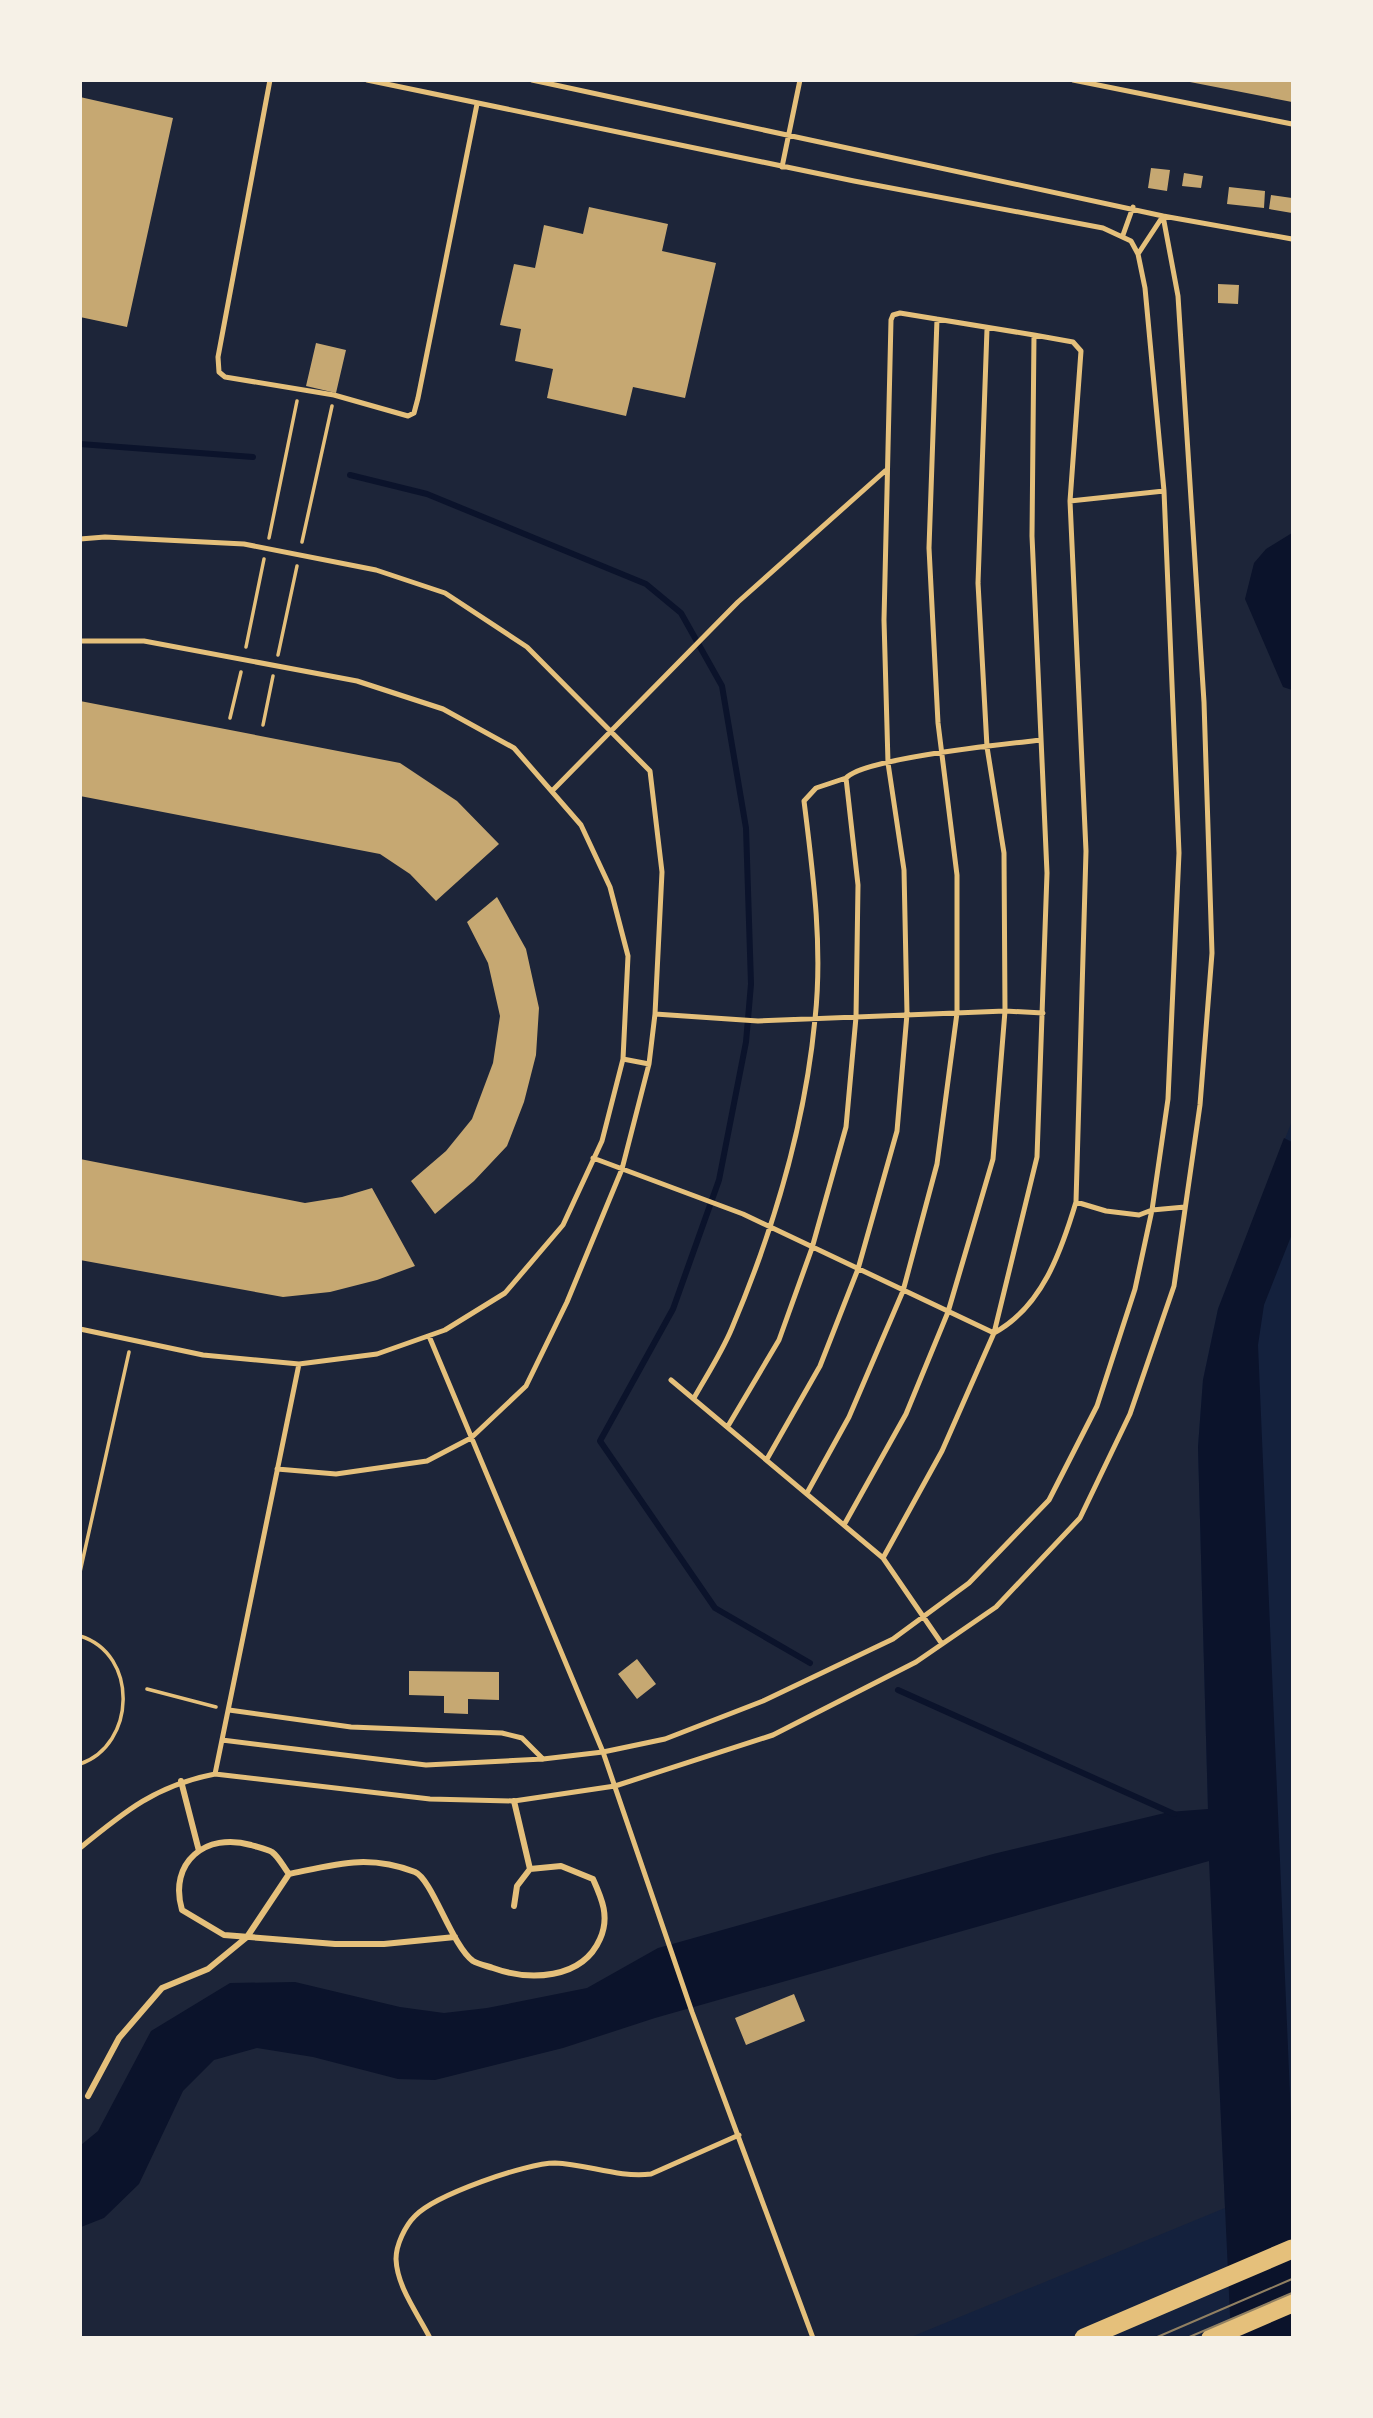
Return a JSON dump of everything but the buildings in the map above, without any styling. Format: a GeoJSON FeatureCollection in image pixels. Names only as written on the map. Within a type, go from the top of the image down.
{"type":"FeatureCollection","features":[{"type":"Feature","properties":{"kind":"highway"},"geometry":{"type":"LineString","coordinates":[[1084,2337],[1293,2249]]}},
{"type":"Feature","properties":{"kind":"highway"},"geometry":{"type":"LineString","coordinates":[[1215,2336],[1293,2303]]}},
{"type":"Feature","properties":{"kind":"street"},"geometry":{"type":"LineString","coordinates":[[181,1780],[199,1851]]}},
{"type":"Feature","properties":{"kind":"street"},"geometry":{"type":"LineString","coordinates":[[514,1801],[530,1869]]}},
{"type":"Feature","properties":{"kind":"street"},"geometry":{"type":"LineString","coordinates":[[289,1874],[272,1852],[227,1840],[199,1851],[182,1869],[177,1892],[182,1910],[224,1935],[348,1944],[455,1937]]}},
{"type":"Feature","properties":{"kind":"street"},"geometry":{"type":"LineString","coordinates":[[88,2096],[119,2038],[162,1988],[208,1969],[247,1937],[289,1874],[344,1862],[384,1862],[419,1874],[472,1961],[513,1975],[555,1975],[586,1960],[601,1938],[606,1908],[593,1879],[561,1866],[530,1869],[517,1886],[514,1906]]}},
{"type":"Feature","properties":{"kind":"lane"},"geometry":{"type":"LineString","coordinates":[[270,80],[218,357],[219,372],[225,377],[334,395],[408,416],[414,413],[418,397],[477,104]]}},
{"type":"Feature","properties":{"kind":"lane"},"geometry":{"type":"LineString","coordinates":[[222,1740],[426,1765],[543,1759],[603,1752],[665,1739],[764,1700],[893,1639],[970,1583],[1049,1500],[1097,1406],[1135,1289],[1152,1210],[1168,1098],[1179,853],[1164,491],[1145,288],[1138,254],[1132,242],[1123,235],[1103,228],[782,167],[367,80]]}},
{"type":"Feature","properties":{"kind":"lane"},"geometry":{"type":"LineString","coordinates":[[532,80],[1133,207],[1163,216],[1293,239]]}},
{"type":"Feature","properties":{"kind":"lane"},"geometry":{"type":"LineString","coordinates":[[782,167],[800,80]]}},
{"type":"Feature","properties":{"kind":"lane"},"geometry":{"type":"LineString","coordinates":[[1073,80],[1293,124]]}},
{"type":"Feature","properties":{"kind":"lane"},"geometry":{"type":"LineString","coordinates":[[1123,235],[1133,207]]}},
{"type":"Feature","properties":{"kind":"lane"},"geometry":{"type":"LineString","coordinates":[[1138,254],[1163,216]]}},
{"type":"Feature","properties":{"kind":"lane"},"geometry":{"type":"LineString","coordinates":[[80,1848],[130,1807],[181,1780],[215,1774],[430,1799],[514,1801],[615,1786],[773,1735],[916,1662],[996,1606],[1080,1518],[1130,1414],[1174,1286],[1200,1105],[1212,953],[1203,688],[1178,296],[1163,216]]}},
{"type":"Feature","properties":{"kind":"lane"},"geometry":{"type":"LineString","coordinates":[[767,1459],[820,1366],[859,1269],[897,1131],[907,1014],[904,870],[888,763],[884,620],[885,471],[891,320],[900,313],[1073,342],[1080,351],[1070,501],[1086,851],[1076,1202],[1064,1241],[1040,1290],[1012,1323],[993,1333]]}},
{"type":"Feature","properties":{"kind":"lane"},"geometry":{"type":"LineString","coordinates":[[807,1493],[849,1417],[903,1291],[937,1164],[957,1013],[957,875],[942,753],[929,548],[937,319]]}},
{"type":"Feature","properties":{"kind":"lane"},"geometry":{"type":"LineString","coordinates":[[844,1525],[906,1414],[947,1311],[993,1159],[1005,1011],[1004,853],[987,747],[978,583],[987,329]]}},
{"type":"Feature","properties":{"kind":"lane"},"geometry":{"type":"LineString","coordinates":[[883,1558],[942,1451],[993,1333],[1037,1157],[1047,873],[1032,536],[1034,335]]}},
{"type":"Feature","properties":{"kind":"lane"},"geometry":{"type":"LineString","coordinates":[[553,790],[610,728],[711,629],[885,471]]}},
{"type":"Feature","properties":{"kind":"lane"},"geometry":{"type":"LineString","coordinates":[[1070,501],[1164,491]]}},
{"type":"Feature","properties":{"kind":"lane"},"geometry":{"type":"LineString","coordinates":[[80,539],[105,537],[244,544],[376,570],[445,593],[527,647],[650,771],[662,872],[655,1014],[649,1063],[622,1169],[567,1302],[526,1386],[471,1438],[427,1461],[336,1474],[277,1469]]}},
{"type":"Feature","properties":{"kind":"lane"},"geometry":{"type":"LineString","coordinates":[[80,641],[144,641],[357,681],[443,709],[514,748],[581,825],[604,874],[628,956],[623,1059],[602,1141],[563,1225],[505,1293],[445,1330],[377,1354],[299,1364],[203,1355],[80,1329]]}},
{"type":"Feature","properties":{"kind":"lane"},"geometry":{"type":"LineString","coordinates":[[694,1398],[731,1330],[769,1227],[799,1122],[816,1018],[816,901],[804,802],[816,788],[845,778],[859,769],[942,753],[1041,740]]}},
{"type":"Feature","properties":{"kind":"lane"},"geometry":{"type":"LineString","coordinates":[[728,1426],[779,1340],[812,1248],[846,1127],[856,1017],[858,885],[845,778]]}},
{"type":"Feature","properties":{"kind":"lane"},"geometry":{"type":"LineString","coordinates":[[655,1014],[758,1021],[1005,1011],[1043,1013]]}},
{"type":"Feature","properties":{"kind":"lane"},"geometry":{"type":"LineString","coordinates":[[623,1059],[649,1063]]}},
{"type":"Feature","properties":{"kind":"lane"},"geometry":{"type":"LineString","coordinates":[[593,1158],[769,1227],[993,1333]]}},
{"type":"Feature","properties":{"kind":"lane"},"geometry":{"type":"LineString","coordinates":[[1076,1202],[1107,1211],[1139,1215],[1152,1210],[1185,1207]]}},
{"type":"Feature","properties":{"kind":"lane"},"geometry":{"type":"LineString","coordinates":[[429,1336],[603,1752],[692,2012],[813,2337]]}},
{"type":"Feature","properties":{"kind":"lane"},"geometry":{"type":"LineString","coordinates":[[215,1774],[299,1364]]}},
{"type":"Feature","properties":{"kind":"lane"},"geometry":{"type":"LineString","coordinates":[[671,1380],[883,1558],[942,1644]]}},
{"type":"Feature","properties":{"kind":"lane"},"geometry":{"type":"LineString","coordinates":[[229,1710],[351,1727],[502,1732],[522,1738],[543,1759]]}},
{"type":"Feature","properties":{"kind":"lane"},"geometry":{"type":"LineString","coordinates":[[430,2337],[404,2289],[396,2257],[401,2236],[414,2216],[430,2203],[541,2164],[570,2165],[635,2176],[651,2174],[739,2135]]}},
{"type":"Feature","properties":{"kind":"path"},"geometry":{"type":"LineString","coordinates":[[80,1572],[131,1340]]}},
{"type":"Feature","properties":{"kind":"path"},"geometry":{"type":"LineString","coordinates":[[80,1636],[103,1649],[115,1665],[123,1685],[124,1707],[118,1729],[106,1747],[80,1764]]}},
{"type":"Feature","properties":{"kind":"path"},"geometry":{"type":"LineString","coordinates":[[147,1689],[229,1710]]}},
{"type":"Feature","properties":{"kind":"shaded area"},"geometry":{"type":"Polygon","coordinates":[[[81,81],[1292,81],[1292,1121],[1218,1309],[1203,1380],[1198,1447],[1208,1809],[1225,2208],[911,2337],[81,2337],[81,81]]]}},
{"type":"Feature","properties":{"kind":"shaded area"},"geometry":{"type":"Polygon","coordinates":[[[1292,533],[1292,690],[1283,687],[1245,599],[1254,563],[1266,549],[1292,533]]]}},
{"type":"Feature","properties":{"kind":"shaded area"},"geometry":{"type":"Polygon","coordinates":[[[1284,1138],[1292,1142],[1292,1234],[1264,1305],[1258,1345],[1292,2142],[1292,2337],[1231,2337],[1209,1861],[655,2018],[563,2048],[435,2080],[398,2079],[313,2057],[257,2048],[214,2060],[183,2091],[139,2184],[104,2218],[81,2227],[81,2145],[98,2131],[151,2031],[230,1983],[295,1982],[400,2007],[444,2013],[487,2008],[587,1988],[658,1948],[993,1854],[1169,1812],[1208,1809],[1198,1447],[1203,1380],[1218,1309],[1284,1138]]]}},
{"type":"Feature","properties":{"kind":"waterway"},"geometry":{"type":"LineString","coordinates":[[80,444],[253,457]]}},
{"type":"Feature","properties":{"kind":"waterway"},"geometry":{"type":"LineString","coordinates":[[350,475],[427,494],[646,584],[681,613],[722,686],[746,828],[751,984],[746,1042],[719,1180],[673,1309],[600,1441],[715,1608],[810,1663]]}},
{"type":"Feature","properties":{"kind":"waterway"},"geometry":{"type":"LineString","coordinates":[[898,1690],[1174,1814]]}},
{"type":"Feature","properties":{"kind":"tram line"},"geometry":{"type":"LineString","coordinates":[[1155,2338],[1292,2279]]}},
{"type":"Feature","properties":{"kind":"tram line"},"geometry":{"type":"LineString","coordinates":[[1187,2338],[1292,2293]]}}]}
